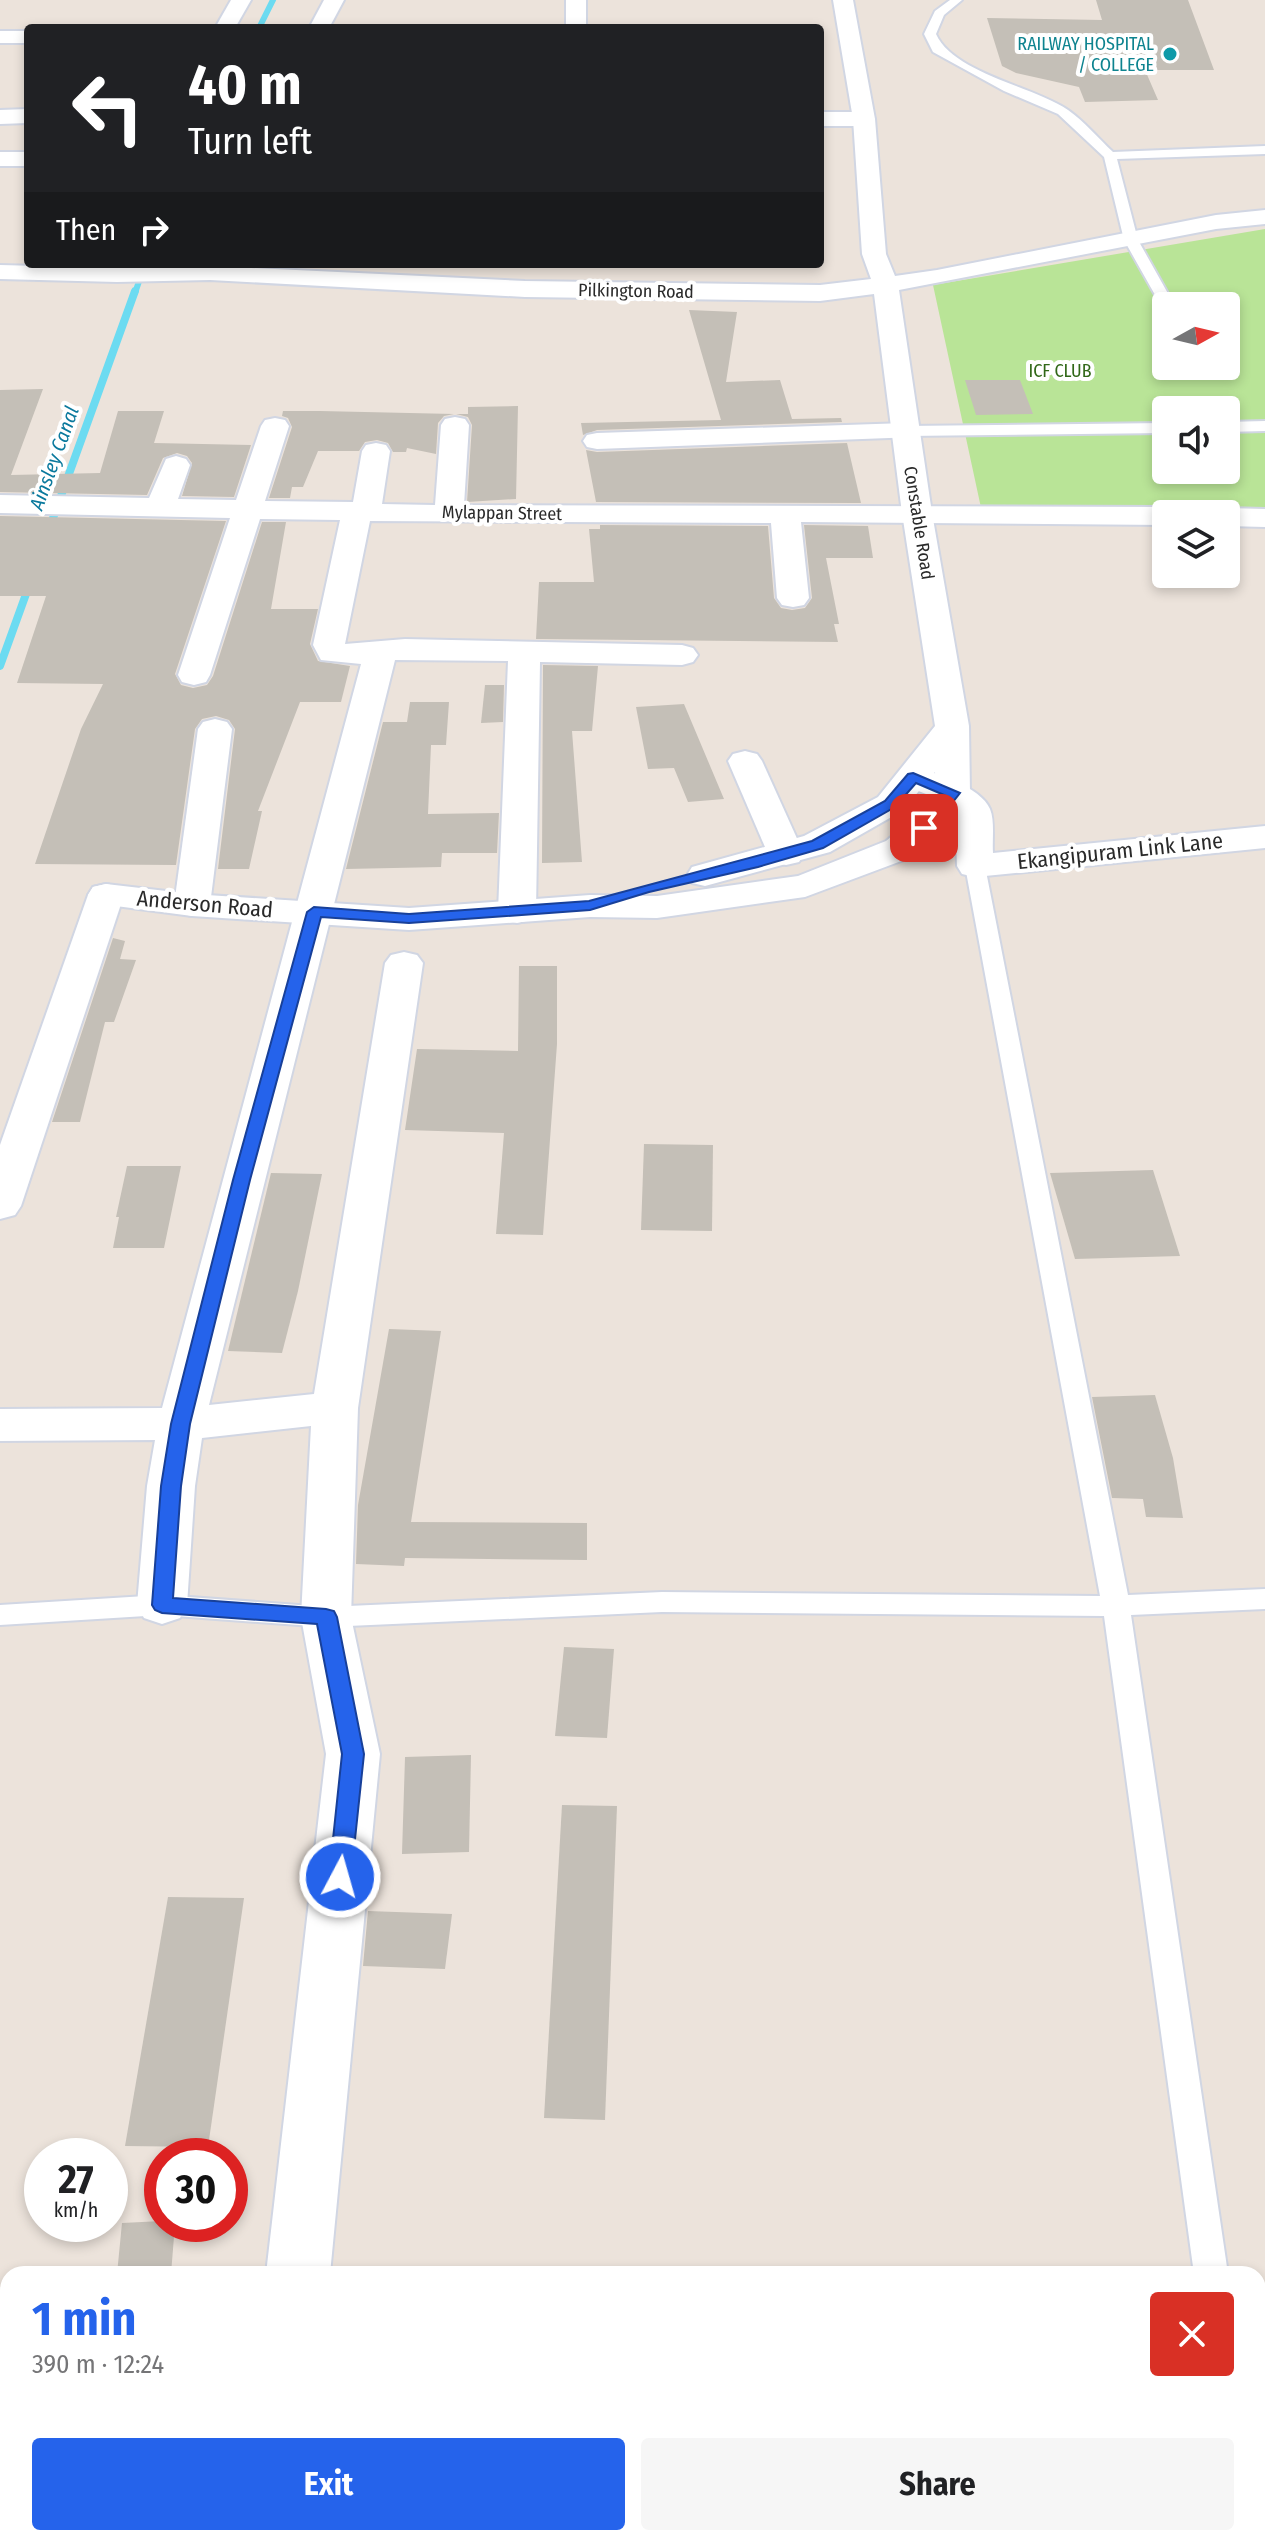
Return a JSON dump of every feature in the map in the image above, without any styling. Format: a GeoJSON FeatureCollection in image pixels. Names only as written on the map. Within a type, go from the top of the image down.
{"type":"FeatureCollection","features":[{"type":"Feature","properties":{"kind":"street"},"geometry":{"type":"LineString","coordinates":[[227,24],[241,0]]}},
{"type":"Feature","properties":{"kind":"street"},"geometry":{"type":"LineString","coordinates":[[321,24],[334,0]]}},
{"type":"Feature","properties":{"kind":"street"},"geometry":{"type":"LineString","coordinates":[[576,0],[576,24]]}},
{"type":"Feature","properties":{"kind":"street","name":"Constable Road"},"geometry":{"type":"LineString","coordinates":[[843,0],[864,119],[874,254],[886,286],[917,513],[952,726],[953,793]]}},
{"type":"Feature","properties":{"kind":"street"},"geometry":{"type":"LineString","coordinates":[[0,37],[24,37]]}},
{"type":"Feature","properties":{"kind":"street"},"geometry":{"type":"LineString","coordinates":[[0,117],[24,116]]}},
{"type":"Feature","properties":{"kind":"street"},"geometry":{"type":"LineString","coordinates":[[824,119],[864,119]]}},
{"type":"Feature","properties":{"kind":"street"},"geometry":{"type":"LineString","coordinates":[[0,159],[24,159]]}},
{"type":"Feature","properties":{"kind":"street","name":"Pilkington Road"},"geometry":{"type":"LineString","coordinates":[[0,272],[67,269],[117,275],[165,274],[212,268],[525,289],[820,293],[937,278],[1216,222],[1265,217]]}},
{"type":"Feature","properties":{"kind":"street"},"geometry":{"type":"LineString","coordinates":[[874,254],[937,278]]}},
{"type":"Feature","properties":{"kind":"street"},"geometry":{"type":"LineString","coordinates":[[449,512],[455,425]]}},
{"type":"Feature","properties":{"kind":"street"},"geometry":{"type":"LineString","coordinates":[[194,675],[275,426]]}},
{"type":"Feature","properties":{"kind":"street"},"geometry":{"type":"LineString","coordinates":[[597,441],[906,431]]}},
{"type":"Feature","properties":{"kind":"street"},"geometry":{"type":"LineString","coordinates":[[376,451],[329,648],[336,654],[380,654],[405,649],[682,655]]}},
{"type":"Feature","properties":{"kind":"street"},"geometry":{"type":"LineString","coordinates":[[161,505],[176,465]]}},
{"type":"Feature","properties":{"kind":"street","name":"Mylappan Street"},"geometry":{"type":"LineString","coordinates":[[0,504],[449,512],[1152,516]]}},
{"type":"Feature","properties":{"kind":"street"},"geometry":{"type":"LineString","coordinates":[[785,515],[793,598]]}},
{"type":"Feature","properties":{"kind":"street"},"geometry":{"type":"LineString","coordinates":[[1240,517],[1265,518]]}},
{"type":"Feature","properties":{"kind":"street"},"geometry":{"type":"LineString","coordinates":[[517,912],[524,651]]}},
{"type":"Feature","properties":{"kind":"street"},"geometry":{"type":"LineString","coordinates":[[162,1605],[171,1486],[181,1424],[380,654]]}},
{"type":"Feature","properties":{"kind":"street","name":"Anderson Road"},"geometry":{"type":"LineString","coordinates":[[590,906],[645,888],[817,844],[890,804],[952,726]]}},
{"type":"Feature","properties":{"kind":"street"},"geometry":{"type":"LineString","coordinates":[[192,905],[215,729]]}},
{"type":"Feature","properties":{"kind":"street"},"geometry":{"type":"LineString","coordinates":[[745,761],[786,854]]}},
{"type":"Feature","properties":{"kind":"street"},"geometry":{"type":"LineString","coordinates":[[913,777],[953,793],[973,810],[975,866]]}},
{"type":"Feature","properties":{"kind":"street","name":"Anderson Road"},"geometry":{"type":"LineString","coordinates":[[0,1206],[106,895],[192,905],[409,919],[590,906],[657,907],[805,886],[899,849],[924,828],[953,793]]}},
{"type":"Feature","properties":{"kind":"street","name":"Ekangipuram Link Lane"},"geometry":{"type":"LineString","coordinates":[[975,866],[1265,837]]}},
{"type":"Feature","properties":{"kind":"street"},"geometry":{"type":"LineString","coordinates":[[299,2266],[353,1754],[326,1617],[335,1408],[404,963]]}},
{"type":"Feature","properties":{"kind":"street"},"geometry":{"type":"LineString","coordinates":[[0,1425],[181,1424],[335,1408]]}},
{"type":"Feature","properties":{"kind":"lane"},"geometry":{"type":"LineString","coordinates":[[957,0],[939,13],[930,34],[937,50],[1008,89],[1062,111],[1110,156],[1131,240],[1160,292]]}},
{"type":"Feature","properties":{"kind":"lane"},"geometry":{"type":"LineString","coordinates":[[1110,156],[1265,150]]}},
{"type":"Feature","properties":{"kind":"lane"},"geometry":{"type":"LineString","coordinates":[[1240,427],[1265,426]]}},
{"type":"Feature","properties":{"kind":"lane"},"geometry":{"type":"LineString","coordinates":[[906,431],[1152,428]]}},
{"type":"Feature","properties":{"kind":"lane"},"geometry":{"type":"LineString","coordinates":[[975,866],[1116,1606],[1210,2266]]}},
{"type":"Feature","properties":{"kind":"lane"},"geometry":{"type":"LineString","coordinates":[[0,1615],[162,1605],[326,1617],[662,1602],[1116,1606],[1265,1599]]}},
{"type":"Feature","properties":{"kind":"green space","name":"ICF CLUB"},"geometry":{"type":"Polygon","coordinates":[[[1265,229],[1265,516],[1240,515],[1240,500],[1152,500],[1152,514],[983,517],[933,285],[1265,229]]]}},
{"type":"Feature","properties":{"kind":"building"},"geometry":{"type":"Polygon","coordinates":[[[1096,0],[1188,0],[1214,70],[1145,70],[1158,100],[1085,102],[1079,87],[1016,73],[1002,66],[987,18],[1102,20],[1096,0]]]}},
{"type":"Feature","properties":{"kind":"building"},"geometry":{"type":"Polygon","coordinates":[[[689,310],[737,312],[726,382],[780,380],[792,419],[841,418],[842,422],[597,430],[583,435],[581,423],[721,420],[689,310]]]}},
{"type":"Feature","properties":{"kind":"building"},"geometry":{"type":"Polygon","coordinates":[[[965,380],[1020,380],[1033,414],[976,415],[965,380]]]}},
{"type":"Feature","properties":{"kind":"building"},"geometry":{"type":"Polygon","coordinates":[[[43,389],[11,475],[100,473],[118,411],[164,411],[154,443],[251,445],[234,497],[182,496],[192,463],[187,456],[177,453],[163,458],[147,495],[0,492],[0,390],[43,389]]]}},
{"type":"Feature","properties":{"kind":"building"},"geometry":{"type":"Polygon","coordinates":[[[518,406],[516,499],[467,502],[472,425],[468,417],[456,414],[468,414],[468,407],[518,406]]]}},
{"type":"Feature","properties":{"kind":"building"},"geometry":{"type":"Polygon","coordinates":[[[283,411],[454,414],[444,416],[438,423],[436,454],[407,448],[406,452],[393,452],[388,443],[377,440],[365,442],[359,451],[318,451],[303,487],[292,487],[290,498],[269,498],[292,427],[288,418],[282,416],[283,411]]]}},
{"type":"Feature","properties":{"kind":"building"},"geometry":{"type":"Polygon","coordinates":[[[847,443],[861,503],[596,502],[586,450],[597,452],[847,443]]]}},
{"type":"Feature","properties":{"kind":"building"},"geometry":{"type":"Polygon","coordinates":[[[0,516],[226,521],[175,674],[181,685],[193,688],[207,685],[213,676],[262,522],[286,522],[271,609],[318,609],[310,644],[318,661],[350,666],[341,702],[300,702],[258,811],[262,811],[249,869],[218,869],[235,729],[229,720],[216,716],[202,719],[195,729],[176,865],[35,864],[81,729],[103,684],[17,683],[46,596],[0,596],[0,516]]]}},
{"type":"Feature","properties":{"kind":"building"},"geometry":{"type":"Polygon","coordinates":[[[600,525],[768,526],[774,598],[781,608],[792,610],[805,608],[812,598],[804,525],[868,526],[873,558],[826,558],[839,624],[834,624],[838,642],[536,639],[539,582],[594,582],[589,529],[600,529],[600,525]]]}},
{"type":"Feature","properties":{"kind":"building"},"geometry":{"type":"Polygon","coordinates":[[[543,665],[598,666],[592,731],[572,731],[582,862],[542,863],[543,665]]]}},
{"type":"Feature","properties":{"kind":"building"},"geometry":{"type":"Polygon","coordinates":[[[485,685],[504,685],[503,722],[481,723],[485,685]]]}},
{"type":"Feature","properties":{"kind":"building"},"geometry":{"type":"Polygon","coordinates":[[[410,702],[449,702],[446,745],[431,745],[428,814],[499,813],[497,853],[442,853],[441,867],[346,869],[383,722],[407,722],[410,702]]]}},
{"type":"Feature","properties":{"kind":"building"},"geometry":{"type":"Polygon","coordinates":[[[684,704],[724,799],[688,802],[674,768],[648,769],[636,707],[684,704]]]}},
{"type":"Feature","properties":{"kind":"building"},"geometry":{"type":"Polygon","coordinates":[[[113,938],[125,941],[120,959],[136,960],[114,1022],[105,1022],[80,1122],[52,1122],[113,938]]]}},
{"type":"Feature","properties":{"kind":"building"},"geometry":{"type":"Polygon","coordinates":[[[519,966],[557,966],[557,1044],[543,1235],[496,1234],[504,1133],[405,1130],[417,1049],[518,1051],[519,966]]]}},
{"type":"Feature","properties":{"kind":"building"},"geometry":{"type":"Polygon","coordinates":[[[644,1144],[713,1145],[712,1231],[641,1230],[644,1144]]]}},
{"type":"Feature","properties":{"kind":"building"},"geometry":{"type":"Polygon","coordinates":[[[127,1166],[181,1166],[164,1248],[113,1248],[127,1166]]]}},
{"type":"Feature","properties":{"kind":"building"},"geometry":{"type":"Polygon","coordinates":[[[1153,1170],[1180,1256],[1075,1259],[1050,1173],[1153,1170]]]}},
{"type":"Feature","properties":{"kind":"building"},"geometry":{"type":"Polygon","coordinates":[[[271,1173],[322,1174],[298,1291],[282,1353],[228,1351],[271,1173]]]}},
{"type":"Feature","properties":{"kind":"building"},"geometry":{"type":"Polygon","coordinates":[[[389,1329],[441,1331],[411,1522],[587,1523],[587,1560],[405,1558],[404,1566],[356,1564],[358,1505],[389,1329]]]}},
{"type":"Feature","properties":{"kind":"building"},"geometry":{"type":"Polygon","coordinates":[[[1155,1395],[1173,1458],[1183,1518],[1146,1517],[1143,1499],[1112,1498],[1092,1397],[1155,1395]]]}},
{"type":"Feature","properties":{"kind":"building"},"geometry":{"type":"Polygon","coordinates":[[[564,1647],[614,1649],[607,1738],[555,1736],[564,1647]]]}},
{"type":"Feature","properties":{"kind":"building"},"geometry":{"type":"Polygon","coordinates":[[[471,1755],[469,1852],[402,1854],[405,1757],[471,1755]]]}},
{"type":"Feature","properties":{"kind":"building"},"geometry":{"type":"Polygon","coordinates":[[[562,1805],[617,1806],[605,2120],[544,2118],[562,1805]]]}},
{"type":"Feature","properties":{"kind":"building"},"geometry":{"type":"Polygon","coordinates":[[[168,1897],[244,1898],[209,2138],[144,2138],[144,2146],[128,2146],[126,2138],[168,1897]]]}},
{"type":"Feature","properties":{"kind":"building"},"geometry":{"type":"Polygon","coordinates":[[[368,1911],[452,1914],[445,1969],[363,1966],[368,1911]]]}},
{"type":"Feature","properties":{"kind":"building"},"geometry":{"type":"Polygon","coordinates":[[[144,2222],[144,2242],[174,2242],[172,2266],[118,2266],[120,2242],[128,2242],[128,2223],[144,2222]]]}},
{"type":"Feature","properties":{"kind":"waterway","name":"Ainsley Canal"},"geometry":{"type":"LineString","coordinates":[[261,24],[273,0]]}},
{"type":"Feature","properties":{"kind":"waterway","name":"Ainsley Canal"},"geometry":{"type":"LineString","coordinates":[[135,293],[144,268]]}},
{"type":"Feature","properties":{"kind":"waterway","name":"Ainsley Canal"},"geometry":{"type":"LineString","coordinates":[[48,532],[135,291]]}},
{"type":"Feature","properties":{"kind":"waterway","name":"Ainsley Canal"},"geometry":{"type":"LineString","coordinates":[[0,666],[30,583]]}},
{"type":"Feature","properties":{"kind":"place","name":"RAILWAY HOSPITAL / COLLEGE"},"geometry":{"type":"Point","coordinates":[1170,54]}},
{"type":"Feature","properties":{"kind":"route"},"geometry":{"type":"LineString","coordinates":[[340,1877],[353,1754],[326,1617],[162,1605],[171,1486],[181,1424],[314,912],[409,919],[590,906],[645,888],[753,864],[817,844],[890,804],[913,777],[953,793],[924,828]]}}]}
